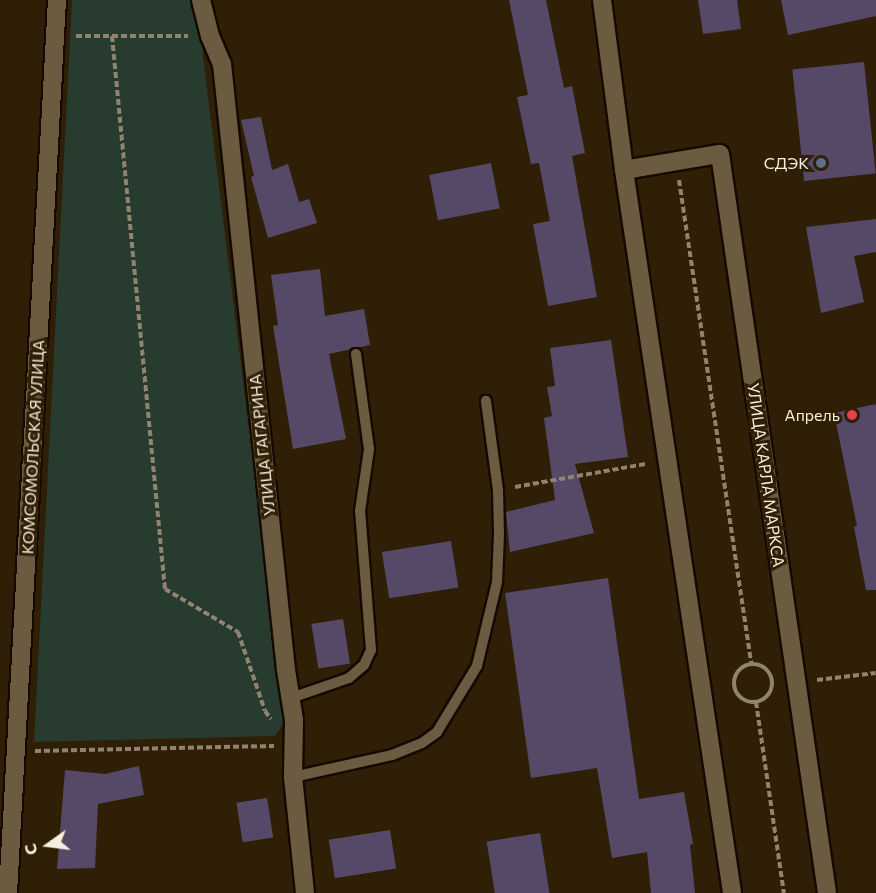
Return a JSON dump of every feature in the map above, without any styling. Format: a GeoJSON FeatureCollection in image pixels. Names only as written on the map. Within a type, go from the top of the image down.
{"type":"FeatureCollection","features":[{"type":"Feature","properties":{"kind":"street","name":"КОМСОМОЛЬСКАЯ УЛИЦА"},"geometry":{"type":"LineString","coordinates":[[8,893],[57,0]]}},
{"type":"Feature","properties":{"kind":"street","name":"УЛИЦА ГАГАРИНА"},"geometry":{"type":"LineString","coordinates":[[201,0],[210,36],[222,64],[294,720],[293,777],[305,893]]}},
{"type":"Feature","properties":{"kind":"street"},"geometry":{"type":"LineString","coordinates":[[602,0],[624,170],[732,893]]}},
{"type":"Feature","properties":{"kind":"street","name":"УЛИЦА КАРЛА МАРКСА"},"geometry":{"type":"LineString","coordinates":[[624,170],[720,154],[827,893]]}},
{"type":"Feature","properties":{"kind":"lane"},"geometry":{"type":"LineString","coordinates":[[291,698],[349,678],[364,666],[370,650],[360,511],[369,449],[356,354]]}},
{"type":"Feature","properties":{"kind":"lane"},"geometry":{"type":"LineString","coordinates":[[293,777],[392,755],[422,743],[437,732],[477,666],[497,582],[498,490],[486,401]]}},
{"type":"Feature","properties":{"kind":"path"},"geometry":{"type":"LineString","coordinates":[[56,36],[210,36]]}},
{"type":"Feature","properties":{"kind":"path"},"geometry":{"type":"LineString","coordinates":[[112,36],[165,589],[238,632],[265,711],[292,745]]}},
{"type":"Feature","properties":{"kind":"path"},"geometry":{"type":"LineString","coordinates":[[676,161],[751,663]]}},
{"type":"Feature","properties":{"kind":"path"},"geometry":{"type":"LineString","coordinates":[[498,490],[668,461]]}},
{"type":"Feature","properties":{"kind":"path"},"geometry":{"type":"LineString","coordinates":[[751,663],[765,667],[772,680],[769,694],[756,702],[742,698],[734,686],[738,671],[751,663]]}},
{"type":"Feature","properties":{"kind":"path"},"geometry":{"type":"LineString","coordinates":[[796,682],[876,673]]}},
{"type":"Feature","properties":{"kind":"path"},"geometry":{"type":"LineString","coordinates":[[756,702],[784,893]]}},
{"type":"Feature","properties":{"kind":"path"},"geometry":{"type":"LineString","coordinates":[[16,752],[292,745]]}},
{"type":"Feature","properties":{"kind":"green space"},"geometry":{"type":"Polygon","coordinates":[[[72,0],[201,0],[203,56],[285,721],[275,736],[34,742],[72,0]]]}},
{"type":"Feature","properties":{"kind":"building"},"geometry":{"type":"Polygon","coordinates":[[[509,0],[546,0],[564,88],[572,86],[585,153],[572,156],[597,297],[548,306],[533,224],[550,221],[539,163],[531,164],[517,97],[528,95],[509,0]]]}},
{"type":"Feature","properties":{"kind":"building"},"geometry":{"type":"Polygon","coordinates":[[[698,0],[737,0],[741,29],[703,34],[698,0]]]}},
{"type":"Feature","properties":{"kind":"building"},"geometry":{"type":"Polygon","coordinates":[[[781,0],[876,0],[876,16],[788,35],[781,0]]]}},
{"type":"Feature","properties":{"kind":"building"},"geometry":{"type":"Polygon","coordinates":[[[864,62],[876,173],[804,181],[792,70],[864,62]]]}},
{"type":"Feature","properties":{"kind":"building"},"geometry":{"type":"Polygon","coordinates":[[[261,117],[272,170],[288,164],[299,202],[309,199],[317,223],[268,238],[251,177],[254,176],[241,120],[261,117]]]}},
{"type":"Feature","properties":{"kind":"building"},"geometry":{"type":"Polygon","coordinates":[[[491,163],[500,208],[438,220],[429,175],[491,163]]]}},
{"type":"Feature","properties":{"kind":"building"},"geometry":{"type":"Polygon","coordinates":[[[876,219],[876,252],[854,256],[864,302],[821,313],[806,227],[876,219]]]}},
{"type":"Feature","properties":{"kind":"building"},"geometry":{"type":"Polygon","coordinates":[[[320,269],[325,316],[364,309],[370,345],[329,354],[346,439],[293,449],[273,326],[278,325],[271,275],[320,269]]]}},
{"type":"Feature","properties":{"kind":"building"},"geometry":{"type":"Polygon","coordinates":[[[611,340],[628,457],[575,464],[594,533],[510,552],[506,512],[555,500],[544,418],[552,416],[547,387],[555,386],[550,348],[611,340]]]}},
{"type":"Feature","properties":{"kind":"building"},"geometry":{"type":"Polygon","coordinates":[[[876,404],[876,590],[866,590],[854,527],[857,526],[834,413],[876,404]]]}},
{"type":"Feature","properties":{"kind":"building"},"geometry":{"type":"Polygon","coordinates":[[[451,541],[458,587],[389,598],[382,552],[451,541]]]}},
{"type":"Feature","properties":{"kind":"building"},"geometry":{"type":"Polygon","coordinates":[[[608,578],[639,799],[684,792],[693,844],[690,845],[695,893],[651,893],[647,852],[612,858],[597,768],[531,778],[505,593],[608,578]]]}},
{"type":"Feature","properties":{"kind":"building"},"geometry":{"type":"Polygon","coordinates":[[[343,619],[350,663],[318,668],[311,624],[343,619]]]}},
{"type":"Feature","properties":{"kind":"building"},"geometry":{"type":"Polygon","coordinates":[[[139,766],[144,795],[98,804],[95,868],[57,869],[65,770],[105,774],[139,766]]]}},
{"type":"Feature","properties":{"kind":"building"},"geometry":{"type":"Polygon","coordinates":[[[267,798],[273,838],[243,842],[236,803],[267,798]]]}},
{"type":"Feature","properties":{"kind":"building"},"geometry":{"type":"Polygon","coordinates":[[[390,830],[396,869],[335,878],[329,840],[390,830]]]}},
{"type":"Feature","properties":{"kind":"building"},"geometry":{"type":"Polygon","coordinates":[[[540,833],[550,893],[495,893],[487,841],[540,833]]]}},
{"type":"Feature","properties":{"kind":"place","name":"СДЭК"},"geometry":{"type":"Point","coordinates":[821,163]}},
{"type":"Feature","properties":{"kind":"place","name":"Апрель"},"geometry":{"type":"Point","coordinates":[852,415]}}]}
